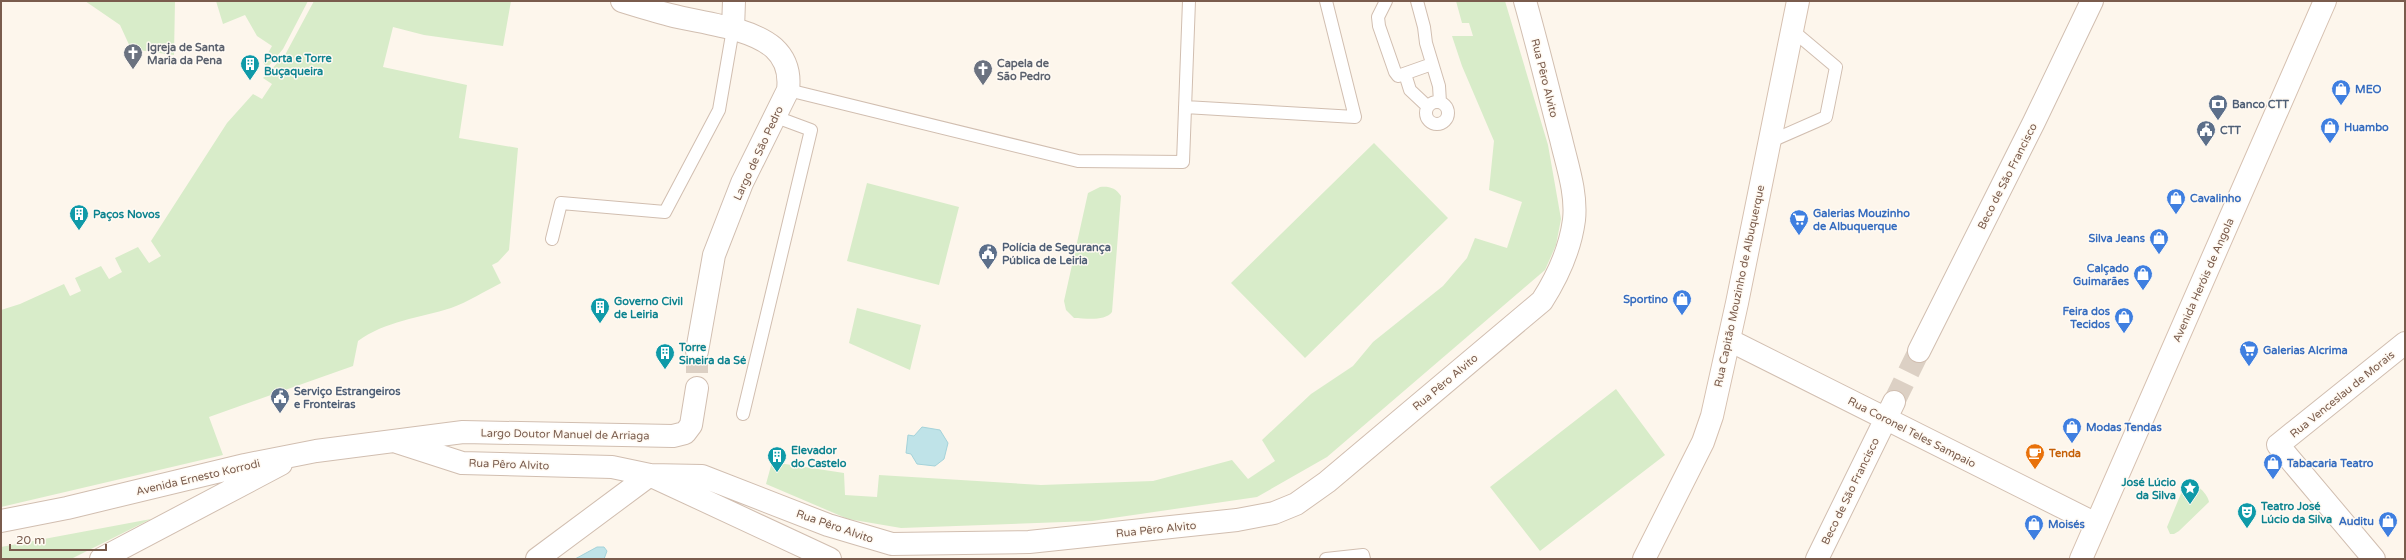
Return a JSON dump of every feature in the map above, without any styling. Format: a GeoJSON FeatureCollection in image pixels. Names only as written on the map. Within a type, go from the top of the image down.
{"type":"FeatureCollection","features":[{"type":"Feature","properties":{"kind":"street","name":"Largo de São Pedro"},"geometry":{"type":"LineString","coordinates":[[622,1],[669,15],[733,29],[763,40],[775,49],[785,62],[789,77],[788,90],[776,117],[742,183],[714,255],[696,351]]}},
{"type":"Feature","properties":{"kind":"street"},"geometry":{"type":"LineString","coordinates":[[733,29],[734,1]]}},
{"type":"Feature","properties":{"kind":"street","name":"Rua Pêro Alvito"},"geometry":{"type":"LineString","coordinates":[[397,442],[462,463],[612,467],[650,475],[702,476],[828,525],[892,544],[1029,542],[1237,520],[1274,513],[1296,504],[1327,482],[1542,301],[1556,279],[1565,259],[1572,234],[1574,198],[1538,45],[1525,1]]}},
{"type":"Feature","properties":{"kind":"street","name":"Rua Capitão Mouzinho de Albuquerque"},"geometry":{"type":"LineString","coordinates":[[1644,559],[1704,442],[1729,340],[1798,1]]}},
{"type":"Feature","properties":{"kind":"street","name":"Beco de São Francisco"},"geometry":{"type":"LineString","coordinates":[[1919,351],[2034,122],[2092,1]]}},
{"type":"Feature","properties":{"kind":"street","name":"Avenida Heróis de Angola"},"geometry":{"type":"LineString","coordinates":[[2081,559],[2325,1]]}},
{"type":"Feature","properties":{"kind":"street","name":"Rua Coronel Teles Sampaio"},"geometry":{"type":"LineString","coordinates":[[1729,340],[1890,411],[2096,524]]}},
{"type":"Feature","properties":{"kind":"street","name":"Rua Venceslau de Morais"},"geometry":{"type":"LineString","coordinates":[[2374,559],[2278,445],[2405,342]]}},
{"type":"Feature","properties":{"kind":"street","name":"Largo Doutor Manuel de Arriaga"},"geometry":{"type":"LineString","coordinates":[[397,442],[463,432],[673,436],[685,433],[691,425],[697,388]]}},
{"type":"Feature","properties":{"kind":"street","name":"Beco de São Francisco"},"geometry":{"type":"LineString","coordinates":[[1817,559],[1890,411]]}},
{"type":"Feature","properties":{"kind":"street","name":"Avenida Ernesto Korrodi"},"geometry":{"type":"LineString","coordinates":[[1,521],[66,508],[245,465],[301,454],[397,442]]}},
{"type":"Feature","properties":{"kind":"street"},"geometry":{"type":"LineString","coordinates":[[101,559],[301,454]]}},
{"type":"Feature","properties":{"kind":"street"},"geometry":{"type":"LineString","coordinates":[[537,559],[650,475],[830,559]]}},
{"type":"Feature","properties":{"kind":"lane"},"geometry":{"type":"LineString","coordinates":[[788,90],[1078,161],[1183,162],[1189,1]]}},
{"type":"Feature","properties":{"kind":"lane"},"geometry":{"type":"LineString","coordinates":[[1185,107],[1355,117],[1326,1]]}},
{"type":"Feature","properties":{"kind":"lane"},"geometry":{"type":"LineString","coordinates":[[1386,1],[1378,17],[1379,26],[1395,72],[1398,76],[1432,64]]}},
{"type":"Feature","properties":{"kind":"lane"},"geometry":{"type":"LineString","coordinates":[[1416,1],[1432,64],[1440,86],[1440,102]]}},
{"type":"Feature","properties":{"kind":"lane"},"geometry":{"type":"LineString","coordinates":[[552,239],[561,203],[665,212],[720,110],[733,29]]}},
{"type":"Feature","properties":{"kind":"lane"},"geometry":{"type":"LineString","coordinates":[[1769,142],[1826,117],[1834,82],[1836,67],[1792,30]]}},
{"type":"Feature","properties":{"kind":"lane"},"geometry":{"type":"LineString","coordinates":[[1405,74],[1410,90],[1427,106]]}},
{"type":"Feature","properties":{"kind":"lane"},"geometry":{"type":"LineString","coordinates":[[1433,102],[1440,102],[1448,110],[1447,118],[1442,123],[1434,124],[1428,120],[1425,113],[1427,106],[1433,102]]}},
{"type":"Feature","properties":{"kind":"lane"},"geometry":{"type":"LineString","coordinates":[[744,414],[811,130],[776,117]]}},
{"type":"Feature","properties":{"kind":"lane"},"geometry":{"type":"LineString","coordinates":[[1326,559],[1363,555],[1364,559]]}},
{"type":"Feature","properties":{"kind":"green space"},"geometry":{"type":"Polygon","coordinates":[[[85,1],[175,1],[174,55],[131,49],[120,25],[85,1]]]}},
{"type":"Feature","properties":{"kind":"green space"},"geometry":{"type":"Polygon","coordinates":[[[216,1],[308,1],[283,49],[267,68],[263,62],[272,46],[257,36],[245,15],[223,24],[216,1]]]}},
{"type":"Feature","properties":{"kind":"green space"},"geometry":{"type":"Polygon","coordinates":[[[314,1],[511,1],[503,46],[424,35],[393,27],[383,67],[467,85],[459,138],[518,148],[509,250],[498,262],[492,265],[501,283],[457,306],[391,324],[368,334],[358,341],[353,366],[209,417],[223,455],[1,507],[1,310],[20,304],[64,284],[70,296],[81,291],[75,278],[101,266],[109,279],[122,272],[115,258],[138,247],[149,263],[161,256],[151,241],[227,123],[253,94],[262,99],[272,84],[263,78],[285,55],[314,1]]]}},
{"type":"Feature","properties":{"kind":"green space"},"geometry":{"type":"Polygon","coordinates":[[[1456,1],[1505,1],[1548,145],[1561,219],[1556,245],[1545,270],[1327,457],[1257,497],[1092,521],[901,528],[848,519],[766,484],[772,462],[844,473],[845,495],[877,497],[879,475],[1041,485],[1153,481],[1232,460],[1248,479],[1275,461],[1262,440],[1311,394],[1353,366],[1373,342],[1443,286],[1467,258],[1475,238],[1507,248],[1522,202],[1489,190],[1494,141],[1462,66],[1452,36],[1473,36],[1469,23],[1462,23],[1456,1]]]}},
{"type":"Feature","properties":{"kind":"green space"},"geometry":{"type":"Polygon","coordinates":[[[1374,143],[1448,218],[1305,358],[1231,283],[1374,143]]]}},
{"type":"Feature","properties":{"kind":"green space"},"geometry":{"type":"Polygon","coordinates":[[[867,183],[959,207],[939,285],[847,261],[867,183]]]}},
{"type":"Feature","properties":{"kind":"green space"},"geometry":{"type":"Polygon","coordinates":[[[1100,187],[1112,188],[1121,196],[1112,312],[1109,315],[1099,318],[1074,318],[1066,310],[1064,301],[1088,193],[1100,187]]]}},
{"type":"Feature","properties":{"kind":"green space"},"geometry":{"type":"Polygon","coordinates":[[[857,308],[921,325],[910,370],[849,343],[857,308]]]}},
{"type":"Feature","properties":{"kind":"green space"},"geometry":{"type":"Polygon","coordinates":[[[1616,389],[1665,455],[1540,551],[1490,487],[1616,389]]]}},
{"type":"Feature","properties":{"kind":"green space"},"geometry":{"type":"Polygon","coordinates":[[[2189,482],[2195,484],[2201,489],[2209,502],[2179,531],[2174,534],[2170,534],[2167,527],[2185,484],[2189,482]]]}},
{"type":"Feature","properties":{"kind":"green space"},"geometry":{"type":"Polygon","coordinates":[[[151,519],[71,559],[2,559],[1,547],[151,519]]]}},
{"type":"Feature","properties":{"kind":"water"},"geometry":{"type":"Polygon","coordinates":[[[922,427],[940,430],[948,443],[944,459],[935,466],[917,464],[911,454],[906,453],[908,435],[914,436],[922,427]]]}},
{"type":"Feature","properties":{"kind":"water"},"geometry":{"type":"Polygon","coordinates":[[[597,547],[604,547],[607,551],[604,559],[575,559],[597,547]]]}},
{"type":"Feature","properties":{"kind":"tunnel"},"geometry":{"type":"LineString","coordinates":[[697,351],[697,388]]}},
{"type":"Feature","properties":{"kind":"tunnel"},"geometry":{"type":"LineString","coordinates":[[1894,402],[1919,351]]}},
{"type":"Feature","properties":{"kind":"place","name":"Igreja de Santa Maria da Pena"},"geometry":{"type":"Point","coordinates":[133,70]}},
{"type":"Feature","properties":{"kind":"place","name":"Porta e Torre Buçaqueira"},"geometry":{"type":"Point","coordinates":[250,81]}},
{"type":"Feature","properties":{"kind":"place","name":"Capela de São Pedro"},"geometry":{"type":"Point","coordinates":[983,86]}},
{"type":"Feature","properties":{"kind":"place","name":"MEO"},"geometry":{"type":"Point","coordinates":[2341,106]}},
{"type":"Feature","properties":{"kind":"place","name":"Banco CTT"},"geometry":{"type":"Point","coordinates":[2218,121]}},
{"type":"Feature","properties":{"kind":"place","name":"Huambo"},"geometry":{"type":"Point","coordinates":[2330,144]}},
{"type":"Feature","properties":{"kind":"place","name":"CTT"},"geometry":{"type":"Point","coordinates":[2206,147]}},
{"type":"Feature","properties":{"kind":"place","name":"Cavalinho"},"geometry":{"type":"Point","coordinates":[2176,215]}},
{"type":"Feature","properties":{"kind":"place","name":"Paços Novos"},"geometry":{"type":"Point","coordinates":[79,231]}},
{"type":"Feature","properties":{"kind":"place","name":"Galerias Mouzinho de Albuquerque"},"geometry":{"type":"Point","coordinates":[1799,236]}},
{"type":"Feature","properties":{"kind":"place","name":"Silva Jeans"},"geometry":{"type":"Point","coordinates":[2159,255]}},
{"type":"Feature","properties":{"kind":"place","name":"Polícia de Segurança Pública de Leiria"},"geometry":{"type":"Point","coordinates":[988,270]}},
{"type":"Feature","properties":{"kind":"place","name":"Calçado Guimarães"},"geometry":{"type":"Point","coordinates":[2143,291]}},
{"type":"Feature","properties":{"kind":"place","name":"Sportino"},"geometry":{"type":"Point","coordinates":[1682,316]}},
{"type":"Feature","properties":{"kind":"place","name":"Governo Civil de Leiria"},"geometry":{"type":"Point","coordinates":[600,324]}},
{"type":"Feature","properties":{"kind":"place","name":"Feira dos Tecidos"},"geometry":{"type":"Point","coordinates":[2124,334]}},
{"type":"Feature","properties":{"kind":"place","name":"Galerias Alcrima"},"geometry":{"type":"Point","coordinates":[2249,367]}},
{"type":"Feature","properties":{"kind":"place","name":"Torre Sineira da Sé"},"geometry":{"type":"Point","coordinates":[665,370]}},
{"type":"Feature","properties":{"kind":"place","name":"Serviço Estrangeiros e Fronteiras"},"geometry":{"type":"Point","coordinates":[280,414]}},
{"type":"Feature","properties":{"kind":"place","name":"Modas Tendas"},"geometry":{"type":"Point","coordinates":[2072,444]}},
{"type":"Feature","properties":{"kind":"place","name":"Tenda"},"geometry":{"type":"Point","coordinates":[2035,470]}},
{"type":"Feature","properties":{"kind":"place","name":"Elevador do Castelo"},"geometry":{"type":"Point","coordinates":[777,473]}},
{"type":"Feature","properties":{"kind":"place","name":"Tabacaria Teatro"},"geometry":{"type":"Point","coordinates":[2273,480]}},
{"type":"Feature","properties":{"kind":"place","name":"José Lúcio da Silva"},"geometry":{"type":"Point","coordinates":[2190,505]}},
{"type":"Feature","properties":{"kind":"place","name":"Teatro José Lúcio da Silva"},"geometry":{"type":"Point","coordinates":[2247,529]}},
{"type":"Feature","properties":{"kind":"place","name":"Auditu"},"geometry":{"type":"Point","coordinates":[2388,538]}},
{"type":"Feature","properties":{"kind":"place","name":"Moisés"},"geometry":{"type":"Point","coordinates":[2034,541]}}]}
